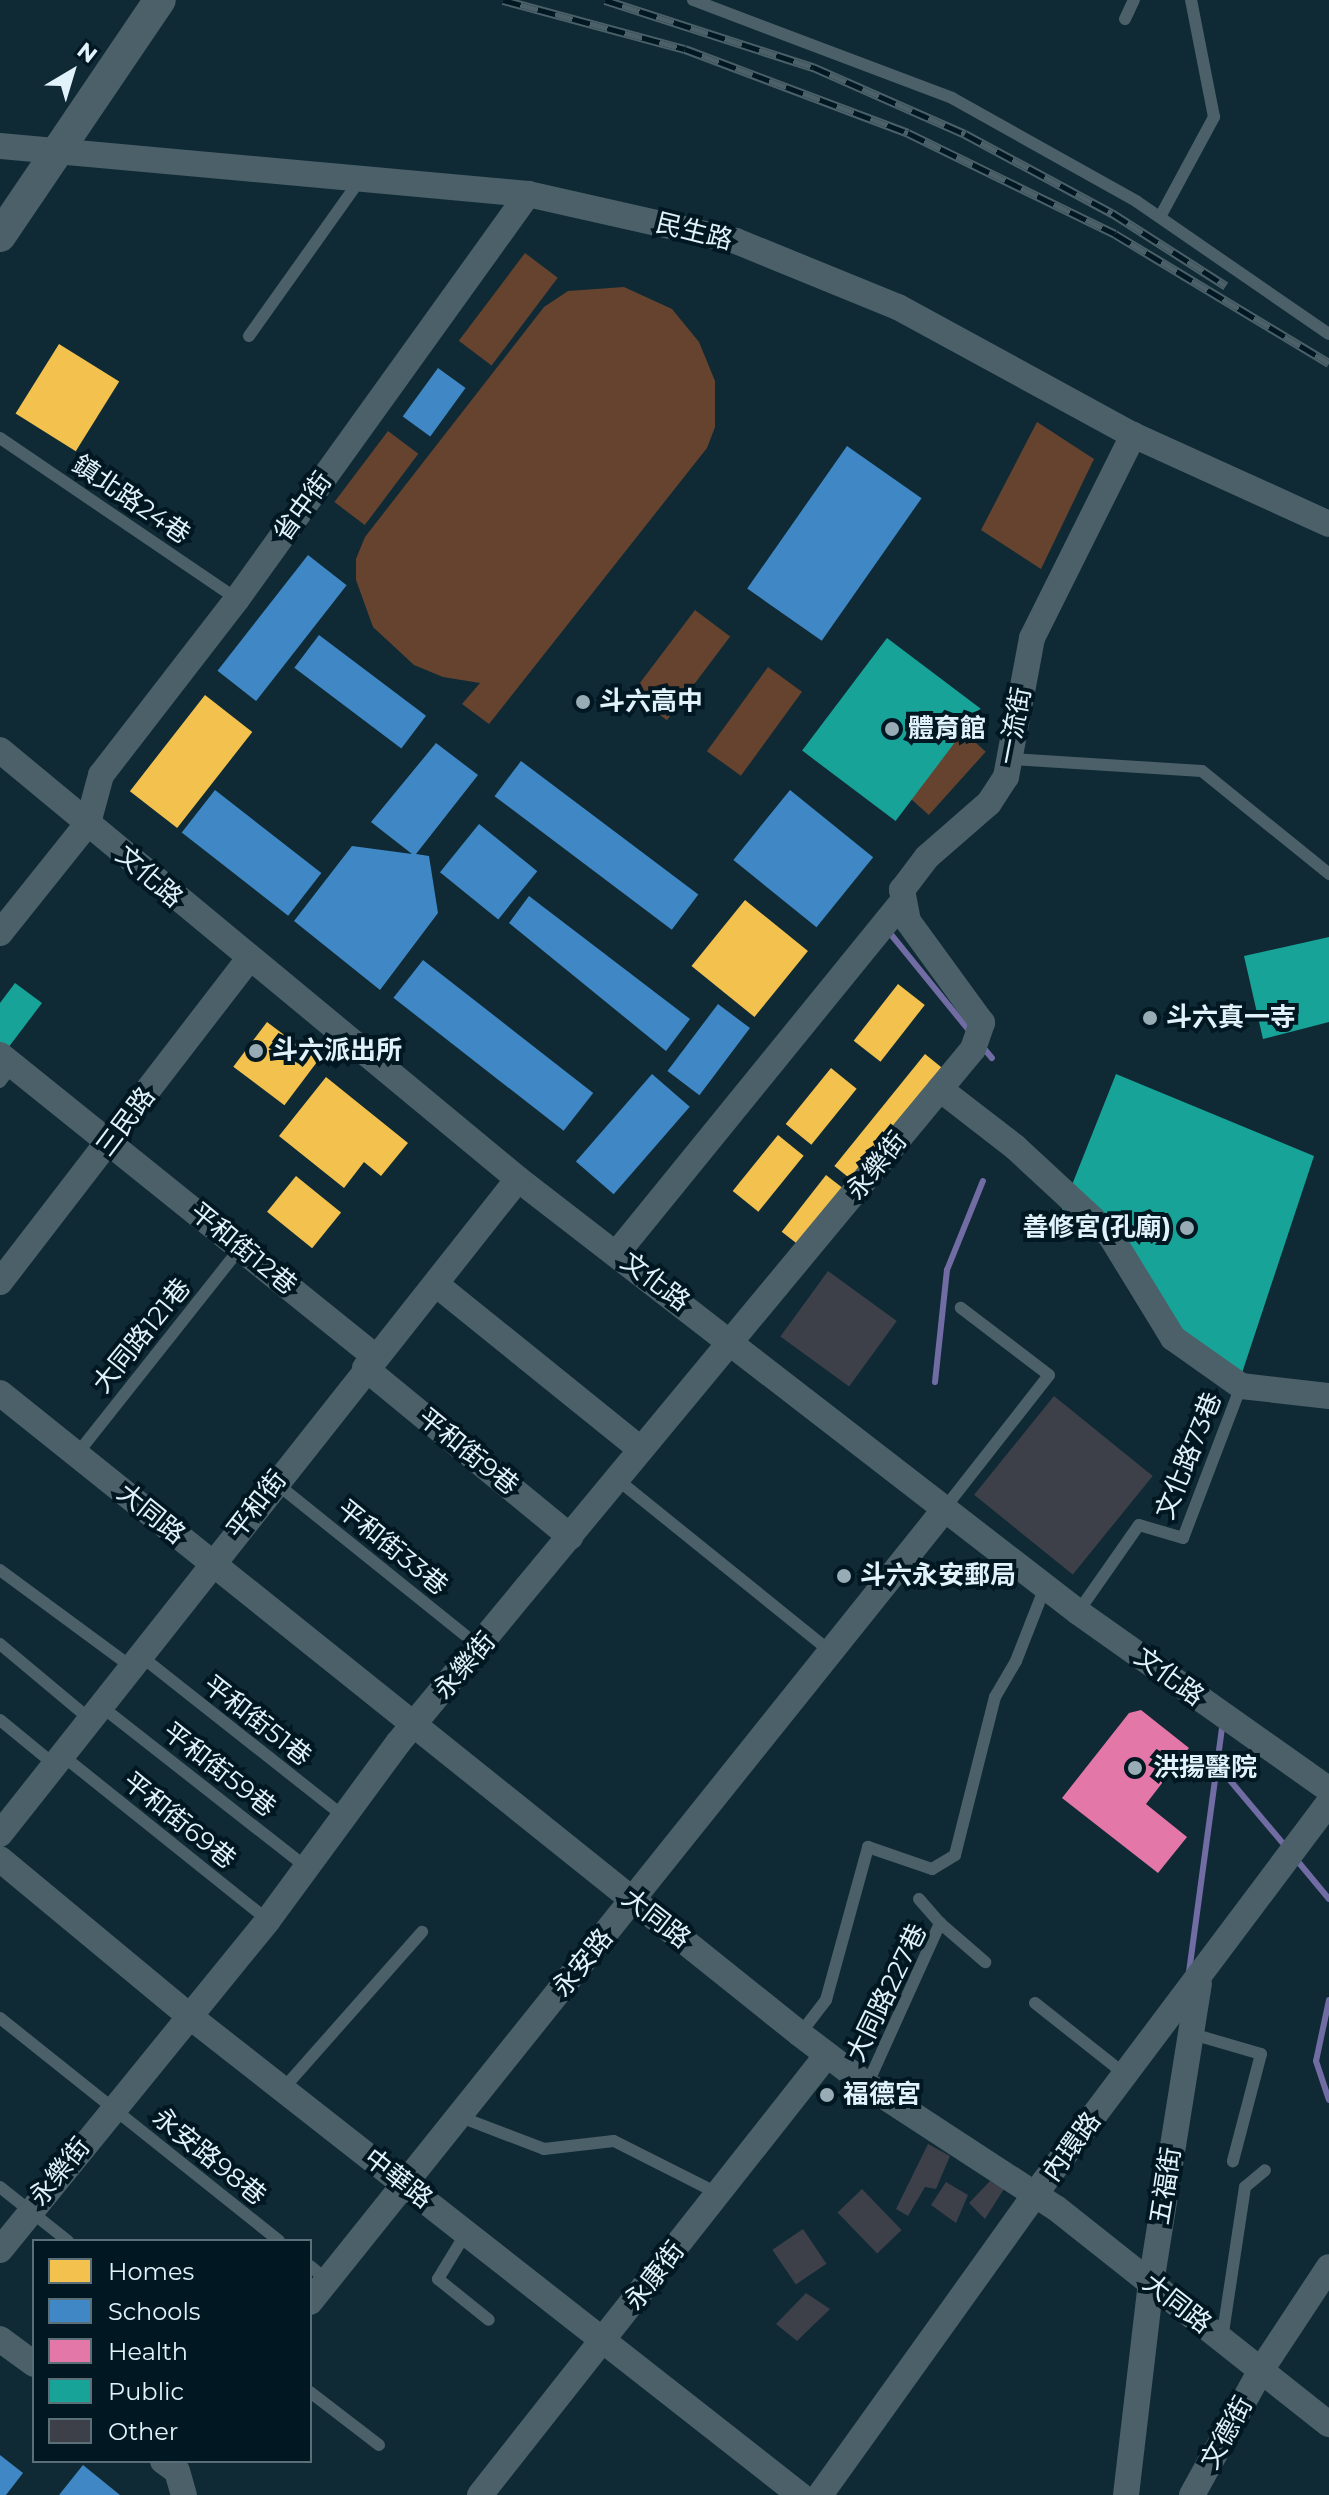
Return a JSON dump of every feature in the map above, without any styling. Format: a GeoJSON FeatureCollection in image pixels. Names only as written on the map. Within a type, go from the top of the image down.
{"type":"FeatureCollection","features":[{"type":"Feature","properties":{"kind":"street"},"geometry":{"type":"LineString","coordinates":[[0,236],[35,177],[57,154],[160,0]]}},
{"type":"Feature","properties":{"kind":"street","name":"民生路"},"geometry":{"type":"LineString","coordinates":[[0,146],[57,154],[528,194],[750,247],[898,307],[1133,435],[1329,524]]}},
{"type":"Feature","properties":{"kind":"street","name":"省中街"},"geometry":{"type":"LineString","coordinates":[[88,823],[101,775],[237,599],[528,194]]}},
{"type":"Feature","properties":{"kind":"street","name":"一流街"},"geometry":{"type":"LineString","coordinates":[[617,1253],[902,902],[902,890],[927,857],[989,803],[1011,759],[1032,638],[1133,435]]}},
{"type":"Feature","properties":{"kind":"street","name":"文化路"},"geometry":{"type":"LineString","coordinates":[[0,750],[518,1179],[733,1342],[1078,1612],[1329,1790]]}},
{"type":"Feature","properties":{"kind":"street"},"geometry":{"type":"LineString","coordinates":[[0,933],[88,823]]}},
{"type":"Feature","properties":{"kind":"street","name":"永樂街"},"geometry":{"type":"LineString","coordinates":[[0,2250],[29,2210],[268,1920],[414,1726],[482,1648],[640,1449],[733,1342],[973,1049],[982,1023],[908,921],[902,902]]}},
{"type":"Feature","properties":{"kind":"street","name":"三民路"},"geometry":{"type":"LineString","coordinates":[[0,1282],[249,959]]}},
{"type":"Feature","properties":{"kind":"street","name":"平和街12巷"},"geometry":{"type":"LineString","coordinates":[[4,1067],[242,1246],[370,1362]]}},
{"type":"Feature","properties":{"kind":"street"},"geometry":{"type":"LineString","coordinates":[[940,1089],[1015,1147],[1110,1235],[1173,1338],[1241,1386],[1329,1396]]}},
{"type":"Feature","properties":{"kind":"street","name":"平和街"},"geometry":{"type":"LineString","coordinates":[[0,1834],[137,1663],[274,1482],[370,1362],[437,1285],[518,1179]]}},
{"type":"Feature","properties":{"kind":"street"},"geometry":{"type":"LineString","coordinates":[[437,1285],[640,1449]]}},
{"type":"Feature","properties":{"kind":"street","name":"平和街9巷"},"geometry":{"type":"LineString","coordinates":[[370,1362],[571,1537]]}},
{"type":"Feature","properties":{"kind":"street","name":"大同路"},"geometry":{"type":"LineString","coordinates":[[0,1393],[827,2055],[1036,2199],[1056,2208],[1329,2424]]}},
{"type":"Feature","properties":{"kind":"street","name":"永安路"},"geometry":{"type":"LineString","coordinates":[[312,2296],[319,2273],[403,2183],[458,2116],[634,1901],[944,1510]]}},
{"type":"Feature","properties":{"kind":"street","name":"內環路"},"geometry":{"type":"LineString","coordinates":[[820,2495],[1126,2075],[1178,2026],[1193,1985],[1329,1802]]}},
{"type":"Feature","properties":{"kind":"street","name":"中華路"},"geometry":{"type":"LineString","coordinates":[[0,1859],[188,2015],[800,2495]]}},
{"type":"Feature","properties":{"kind":"street","name":"五福街"},"geometry":{"type":"LineString","coordinates":[[1126,2495],[1143,2277],[1178,2026]]}},
{"type":"Feature","properties":{"kind":"street","name":"永康街"},"geometry":{"type":"LineString","coordinates":[[480,2495],[827,2055]]}},
{"type":"Feature","properties":{"kind":"street","name":"文德街"},"geometry":{"type":"LineString","coordinates":[[1192,2495],[1261,2370],[1329,2267]]}},
{"type":"Feature","properties":{"kind":"street"},"geometry":{"type":"LineString","coordinates":[[0,2339],[32,2363]]}},
{"type":"Feature","properties":{"kind":"lane"},"geometry":{"type":"LineString","coordinates":[[693,0],[952,98],[1160,217],[1329,334]]}},
{"type":"Feature","properties":{"kind":"lane"},"geometry":{"type":"LineString","coordinates":[[1125,19],[1134,0]]}},
{"type":"Feature","properties":{"kind":"lane"},"geometry":{"type":"LineString","coordinates":[[1160,217],[1214,117],[1191,0]]}},
{"type":"Feature","properties":{"kind":"lane"},"geometry":{"type":"LineString","coordinates":[[249,336],[359,181]]}},
{"type":"Feature","properties":{"kind":"lane","name":"鎮北路24巷"},"geometry":{"type":"LineString","coordinates":[[0,438],[237,599]]}},
{"type":"Feature","properties":{"kind":"lane"},"geometry":{"type":"LineString","coordinates":[[1011,759],[1202,771],[1329,874]]}},
{"type":"Feature","properties":{"kind":"lane","name":"大同路121巷"},"geometry":{"type":"LineString","coordinates":[[77,1454],[242,1246]]}},
{"type":"Feature","properties":{"kind":"lane"},"geometry":{"type":"LineString","coordinates":[[944,1510],[1049,1375],[961,1308]]}},
{"type":"Feature","properties":{"kind":"lane","name":"文化路73巷"},"geometry":{"type":"LineString","coordinates":[[1078,1612],[1139,1525],[1183,1538],[1241,1386]]}},
{"type":"Feature","properties":{"kind":"lane"},"geometry":{"type":"LineString","coordinates":[[618,1480],[831,1652]]}},
{"type":"Feature","properties":{"kind":"lane","name":"平和街33巷"},"geometry":{"type":"LineString","coordinates":[[274,1482],[482,1648]]}},
{"type":"Feature","properties":{"kind":"lane","name":"平和街51巷"},"geometry":{"type":"LineString","coordinates":[[0,1570],[137,1663],[346,1818]]}},
{"type":"Feature","properties":{"kind":"lane"},"geometry":{"type":"LineString","coordinates":[[800,2034],[826,2000],[868,1847],[932,1869],[955,1855],[995,1697],[1016,1661],[1045,1587]]}},
{"type":"Feature","properties":{"kind":"lane","name":"平和街59巷"},"geometry":{"type":"LineString","coordinates":[[0,1644],[307,1868]]}},
{"type":"Feature","properties":{"kind":"lane","name":"平和街69巷"},"geometry":{"type":"LineString","coordinates":[[0,1720],[60,1761],[268,1920]]}},
{"type":"Feature","properties":{"kind":"lane"},"geometry":{"type":"LineString","coordinates":[[919,1899],[940,1923]]}},
{"type":"Feature","properties":{"kind":"lane","name":"大同路227巷"},"geometry":{"type":"LineString","coordinates":[[867,2085],[940,1923],[985,1962]]}},
{"type":"Feature","properties":{"kind":"lane"},"geometry":{"type":"LineString","coordinates":[[283,2089],[422,1932]]}},
{"type":"Feature","properties":{"kind":"lane"},"geometry":{"type":"LineString","coordinates":[[1035,2003],[1126,2075]]}},
{"type":"Feature","properties":{"kind":"lane","name":"永安路98巷"},"geometry":{"type":"LineString","coordinates":[[0,2018],[276,2239]]}},
{"type":"Feature","properties":{"kind":"lane"},"geometry":{"type":"LineString","coordinates":[[1178,2026],[1261,2054],[1233,2161]]}},
{"type":"Feature","properties":{"kind":"lane"},"geometry":{"type":"LineString","coordinates":[[458,2116],[544,2149],[614,2141],[719,2194]]}},
{"type":"Feature","properties":{"kind":"lane"},"geometry":{"type":"LineString","coordinates":[[1222,2339],[1245,2187],[1265,2170]]}},
{"type":"Feature","properties":{"kind":"lane"},"geometry":{"type":"LineString","coordinates":[[0,2187],[65,2239]]}},
{"type":"Feature","properties":{"kind":"lane"},"geometry":{"type":"LineString","coordinates":[[466,2233],[438,2279],[489,2320]]}},
{"type":"Feature","properties":{"kind":"lane"},"geometry":{"type":"LineString","coordinates":[[312,2394],[379,2445]]}},
{"type":"Feature","properties":{"kind":"shaded area"},"geometry":{"type":"Polygon","coordinates":[[[525,253],[558,278],[492,366],[459,341],[525,253]]]}},
{"type":"Feature","properties":{"kind":"shaded area"},"geometry":{"type":"Polygon","coordinates":[[[624,287],[672,309],[699,342],[715,381],[715,427],[707,448],[489,724],[462,704],[480,683],[443,677],[414,665],[373,627],[356,580],[356,559],[365,537],[544,307],[568,291],[624,287]]]}},
{"type":"Feature","properties":{"kind":"shaded area"},"geometry":{"type":"Polygon","coordinates":[[[1037,422],[1094,459],[1041,569],[981,530],[1037,422]]]}},
{"type":"Feature","properties":{"kind":"shaded area"},"geometry":{"type":"Polygon","coordinates":[[[388,431],[418,454],[365,525],[334,502],[388,431]]]}},
{"type":"Feature","properties":{"kind":"shaded area"},"geometry":{"type":"Polygon","coordinates":[[[695,610],[730,636],[667,720],[632,694],[695,610]]]}},
{"type":"Feature","properties":{"kind":"shaded area"},"geometry":{"type":"Polygon","coordinates":[[[768,667],[802,692],[741,776],[707,751],[768,667]]]}},
{"type":"Feature","properties":{"kind":"shaded area"},"geometry":{"type":"Polygon","coordinates":[[[956,725],[986,752],[929,815],[899,788],[956,725]]]}},
{"type":"Feature","properties":{"kind":"building: Homes"},"geometry":{"type":"Polygon","coordinates":[[[59,344],[119,382],[76,451],[16,414],[59,344]]]}},
{"type":"Feature","properties":{"kind":"building: Homes"},"geometry":{"type":"Polygon","coordinates":[[[205,695],[252,732],[177,828],[130,791],[205,695]]]}},
{"type":"Feature","properties":{"kind":"building: Homes"},"geometry":{"type":"Polygon","coordinates":[[[745,900],[808,951],[754,1017],[692,966],[745,900]]]}},
{"type":"Feature","properties":{"kind":"building: Homes"},"geometry":{"type":"Polygon","coordinates":[[[898,984],[925,1005],[880,1062],[854,1041],[898,984]]]}},
{"type":"Feature","properties":{"kind":"building: Homes"},"geometry":{"type":"Polygon","coordinates":[[[267,1022],[318,1061],[284,1105],[233,1067],[267,1022]]]}},
{"type":"Feature","properties":{"kind":"building: Homes"},"geometry":{"type":"Polygon","coordinates":[[[925,1054],[959,1082],[869,1194],[834,1166],[925,1054]]]}},
{"type":"Feature","properties":{"kind":"building: Homes"},"geometry":{"type":"Polygon","coordinates":[[[831,1068],[857,1089],[811,1145],[786,1124],[831,1068]]]}},
{"type":"Feature","properties":{"kind":"building: Homes"},"geometry":{"type":"Polygon","coordinates":[[[326,1077],[408,1143],[381,1176],[364,1162],[344,1188],[279,1136],[326,1077]]]}},
{"type":"Feature","properties":{"kind":"building: Homes"},"geometry":{"type":"Polygon","coordinates":[[[778,1135],[804,1156],[758,1212],[733,1191],[778,1135]]]}},
{"type":"Feature","properties":{"kind":"building: Homes"},"geometry":{"type":"Polygon","coordinates":[[[826,1175],[859,1201],[815,1258],[782,1232],[826,1175]]]}},
{"type":"Feature","properties":{"kind":"building: Homes"},"geometry":{"type":"Polygon","coordinates":[[[296,1176],[341,1213],[312,1248],[267,1212],[296,1176]]]}},
{"type":"Feature","properties":{"kind":"building: Schools"},"geometry":{"type":"Polygon","coordinates":[[[438,368],[466,388],[430,437],[403,417],[438,368]]]}},
{"type":"Feature","properties":{"kind":"building: Schools"},"geometry":{"type":"Polygon","coordinates":[[[847,446],[922,498],[822,641],[747,589],[847,446]]]}},
{"type":"Feature","properties":{"kind":"building: Schools"},"geometry":{"type":"Polygon","coordinates":[[[308,555],[347,585],[256,701],[217,671],[308,555]]]}},
{"type":"Feature","properties":{"kind":"building: Schools"},"geometry":{"type":"Polygon","coordinates":[[[319,635],[426,716],[401,748],[294,668],[319,635]]]}},
{"type":"Feature","properties":{"kind":"building: Schools"},"geometry":{"type":"Polygon","coordinates":[[[436,743],[478,775],[416,854],[429,856],[438,913],[380,990],[294,921],[352,846],[412,854],[371,822],[436,743]]]}},
{"type":"Feature","properties":{"kind":"building: Schools"},"geometry":{"type":"Polygon","coordinates":[[[521,761],[698,895],[672,930],[495,796],[521,761]]]}},
{"type":"Feature","properties":{"kind":"building: Schools"},"geometry":{"type":"Polygon","coordinates":[[[215,790],[321,873],[288,916],[182,833],[215,790]]]}},
{"type":"Feature","properties":{"kind":"building: Schools"},"geometry":{"type":"Polygon","coordinates":[[[790,790],[873,857],[817,927],[733,860],[790,790]]]}},
{"type":"Feature","properties":{"kind":"building: Schools"},"geometry":{"type":"Polygon","coordinates":[[[479,824],[537,871],[498,919],[440,872],[479,824]]]}},
{"type":"Feature","properties":{"kind":"building: Schools"},"geometry":{"type":"Polygon","coordinates":[[[529,896],[690,1019],[666,1051],[509,923],[529,896]]]}},
{"type":"Feature","properties":{"kind":"building: Schools"},"geometry":{"type":"Polygon","coordinates":[[[423,960],[593,1093],[564,1131],[393,998],[423,960]]]}},
{"type":"Feature","properties":{"kind":"building: Schools"},"geometry":{"type":"Polygon","coordinates":[[[718,1004],[750,1028],[699,1095],[667,1071],[718,1004]]]}},
{"type":"Feature","properties":{"kind":"building: Schools"},"geometry":{"type":"Polygon","coordinates":[[[652,1074],[690,1107],[614,1194],[576,1162],[652,1074]]]}},
{"type":"Feature","properties":{"kind":"building: Schools"},"geometry":{"type":"Polygon","coordinates":[[[0,2455],[23,2473],[6,2495],[0,2495],[0,2455]]]}},
{"type":"Feature","properties":{"kind":"building: Schools"},"geometry":{"type":"Polygon","coordinates":[[[83,2465],[120,2495],[59,2495],[83,2465]]]}},
{"type":"Feature","properties":{"kind":"building: Health","name":"洪揚醫院"},"geometry":{"type":"Polygon","coordinates":[[[1141,1710],[1189,1748],[1146,1804],[1187,1837],[1158,1873],[1062,1798],[1129,1713],[1141,1710]]]}},
{"type":"Feature","properties":{"kind":"building: Public","name":"體育館"},"geometry":{"type":"Polygon","coordinates":[[[887,638],[980,708],[896,821],[802,751],[887,638]]]}},
{"type":"Feature","properties":{"kind":"building: Public"},"geometry":{"type":"Polygon","coordinates":[[[1329,937],[1329,1022],[1263,1039],[1244,956],[1329,937]]]}},
{"type":"Feature","properties":{"kind":"building: Public"},"geometry":{"type":"Polygon","coordinates":[[[15,983],[42,1003],[8,1048],[0,1042],[0,1003],[15,983]]]}},
{"type":"Feature","properties":{"kind":"building: Public","name":"善修宮(孔廟)"},"geometry":{"type":"Polygon","coordinates":[[[1116,1074],[1314,1156],[1239,1382],[1182,1344],[1103,1246],[1062,1210],[1116,1074]]]}},
{"type":"Feature","properties":{"kind":"building: Other"},"geometry":{"type":"Polygon","coordinates":[[[828,1271],[897,1321],[849,1386],[780,1337],[828,1271]]]}},
{"type":"Feature","properties":{"kind":"building: Other"},"geometry":{"type":"Polygon","coordinates":[[[1054,1396],[1153,1476],[1073,1575],[974,1495],[1054,1396]]]}},
{"type":"Feature","properties":{"kind":"building: Other"},"geometry":{"type":"Polygon","coordinates":[[[928,2144],[950,2156],[936,2189],[925,2187],[908,2216],[896,2209],[928,2144]]]}},
{"type":"Feature","properties":{"kind":"building: Other"},"geometry":{"type":"Polygon","coordinates":[[[990,2181],[1004,2189],[985,2219],[969,2203],[990,2181]]]}},
{"type":"Feature","properties":{"kind":"building: Other"},"geometry":{"type":"Polygon","coordinates":[[[946,2182],[968,2195],[956,2223],[931,2205],[946,2182]]]}},
{"type":"Feature","properties":{"kind":"building: Other"},"geometry":{"type":"Polygon","coordinates":[[[862,2189],[902,2230],[877,2254],[838,2213],[862,2189]]]}},
{"type":"Feature","properties":{"kind":"building: Other"},"geometry":{"type":"Polygon","coordinates":[[[803,2229],[826,2264],[796,2285],[772,2250],[803,2229]]]}},
{"type":"Feature","properties":{"kind":"building: Other"},"geometry":{"type":"Polygon","coordinates":[[[806,2293],[830,2309],[797,2341],[776,2324],[806,2293]]]}},
{"type":"Feature","properties":{"kind":"waterway"},"geometry":{"type":"LineString","coordinates":[[889,932],[972,1034]]}},
{"type":"Feature","properties":{"kind":"waterway"},"geometry":{"type":"LineString","coordinates":[[981,1045],[992,1058]]}},
{"type":"Feature","properties":{"kind":"waterway"},"geometry":{"type":"LineString","coordinates":[[935,1382],[947,1270],[983,1181]]}},
{"type":"Feature","properties":{"kind":"waterway"},"geometry":{"type":"LineString","coordinates":[[1189,1972],[1222,1729]]}},
{"type":"Feature","properties":{"kind":"waterway"},"geometry":{"type":"LineString","coordinates":[[1217,1765],[1286,1847]]}},
{"type":"Feature","properties":{"kind":"waterway"},"geometry":{"type":"LineString","coordinates":[[1295,1858],[1329,1899]]}},
{"type":"Feature","properties":{"kind":"waterway"},"geometry":{"type":"LineString","coordinates":[[1329,2000],[1316,2061],[1329,2100]]}},
{"type":"Feature","properties":{"kind":"railway"},"geometry":{"type":"LineString","coordinates":[[503,0],[685,49],[908,133],[1115,234],[1329,363]]}},
{"type":"Feature","properties":{"kind":"railway"},"geometry":{"type":"LineString","coordinates":[[605,0],[813,67],[965,134],[1112,213],[1226,286]]}},
{"type":"Feature","properties":{"kind":"place","name":"斗六高中"},"geometry":{"type":"Point","coordinates":[583,702]}},
{"type":"Feature","properties":{"kind":"place","name":"體育館"},"geometry":{"type":"Point","coordinates":[892,729]}},
{"type":"Feature","properties":{"kind":"place","name":"斗六真一寺"},"geometry":{"type":"Point","coordinates":[1150,1018]}},
{"type":"Feature","properties":{"kind":"place","name":"斗六派出所"},"geometry":{"type":"Point","coordinates":[256,1051]}},
{"type":"Feature","properties":{"kind":"place","name":"善修宮(孔廟)"},"geometry":{"type":"Point","coordinates":[1187,1228]}},
{"type":"Feature","properties":{"kind":"place","name":"斗六永安郵局"},"geometry":{"type":"Point","coordinates":[844,1576]}},
{"type":"Feature","properties":{"kind":"place","name":"洪揚醫院"},"geometry":{"type":"Point","coordinates":[1135,1768]}},
{"type":"Feature","properties":{"kind":"place","name":"福德宮"},"geometry":{"type":"Point","coordinates":[827,2095]}}]}
